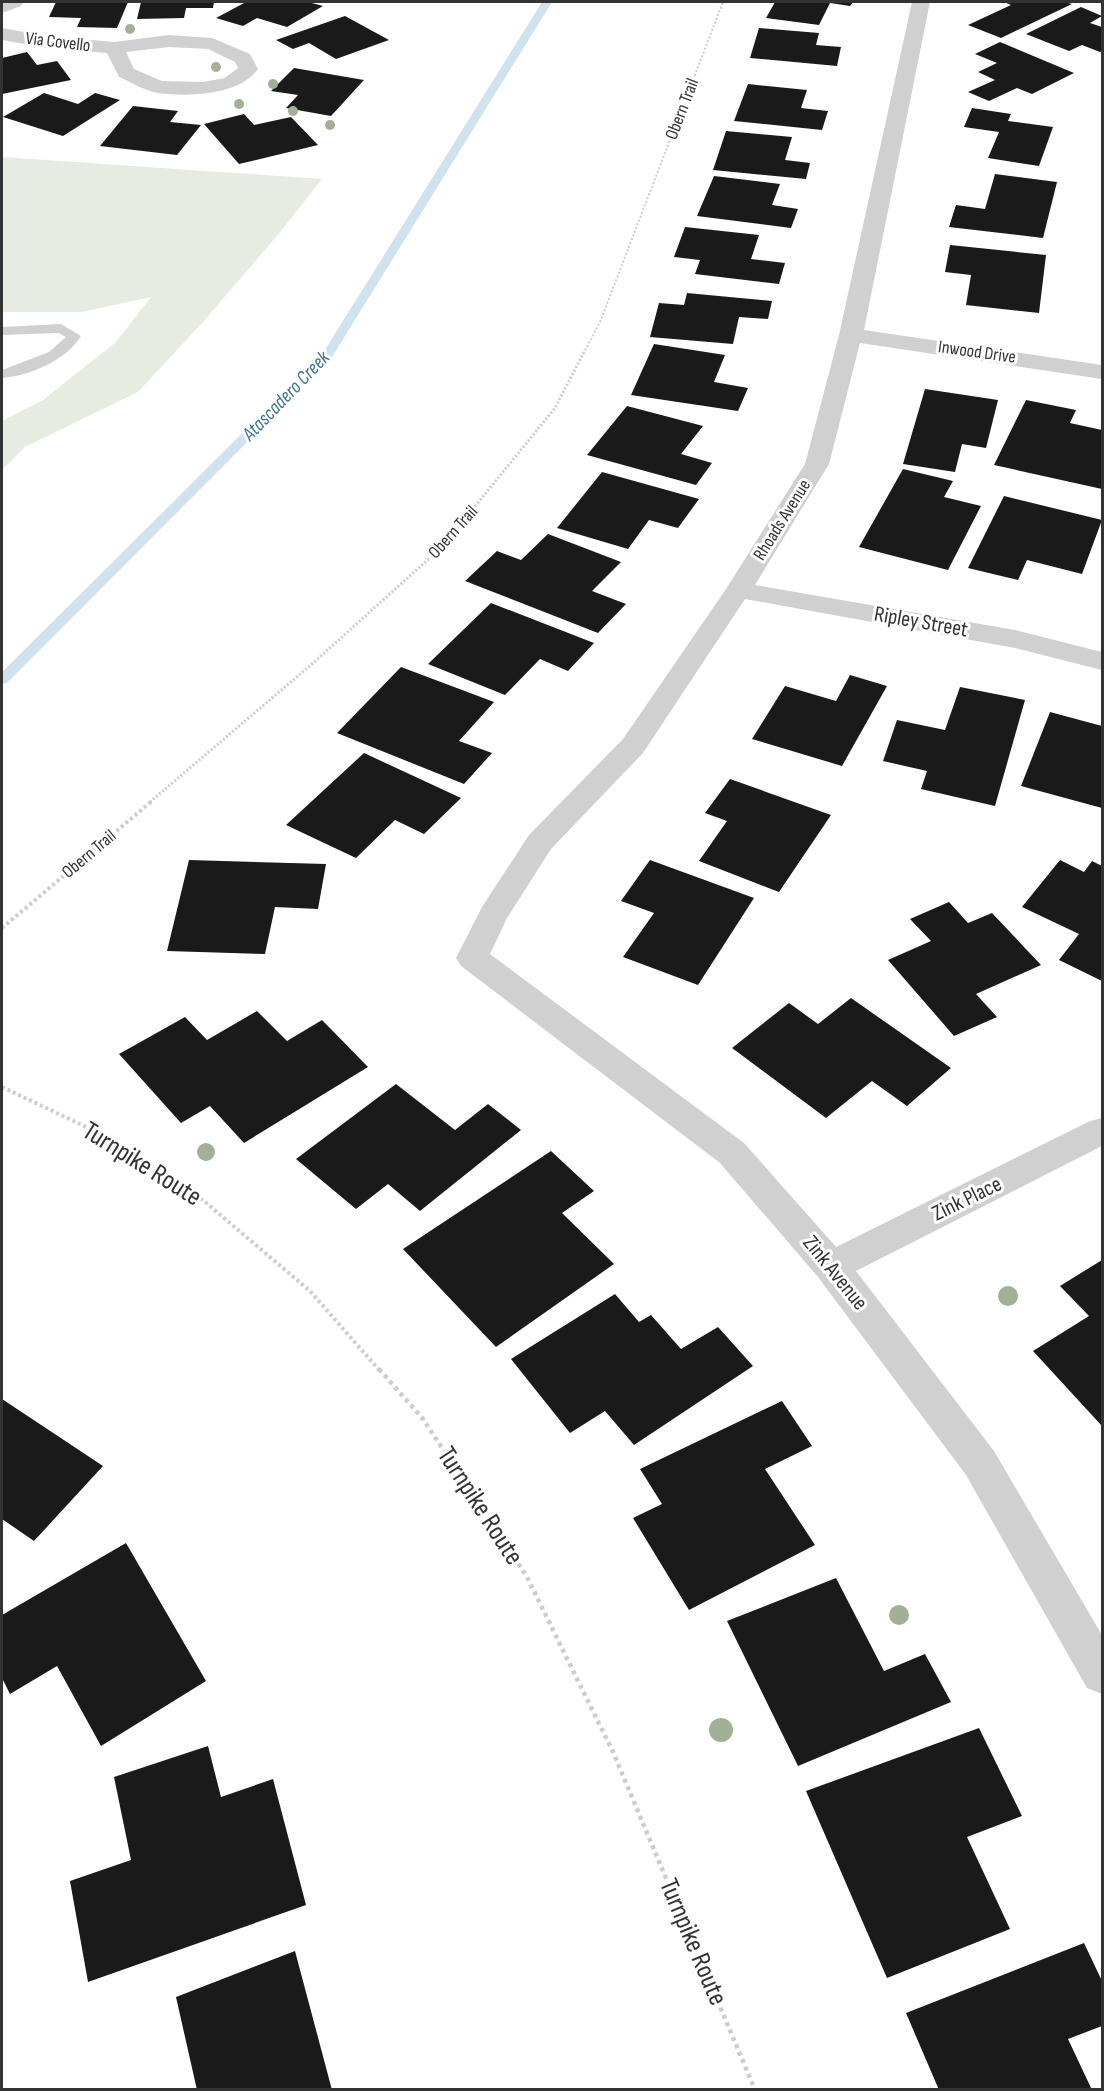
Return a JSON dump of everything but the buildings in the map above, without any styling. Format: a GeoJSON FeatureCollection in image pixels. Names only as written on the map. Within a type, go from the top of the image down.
{"type":"FeatureCollection","features":[{"type":"Feature","properties":{"kind":"street"},"geometry":{"type":"LineString","coordinates":[[2,7],[14,2]]}},
{"type":"Feature","properties":{"kind":"street","name":"Rhoads Avenue"},"geometry":{"type":"LineString","coordinates":[[472,958],[493,915],[540,842],[633,746],[738,590],[817,464],[851,335],[921,2]]}},
{"type":"Feature","properties":{"kind":"street","name":"Via Covello"},"geometry":{"type":"LineString","coordinates":[[2,34],[47,42],[114,48],[170,41],[212,44],[243,58],[248,69],[231,83],[203,88],[159,87],[126,73],[114,48]]}},
{"type":"Feature","properties":{"kind":"street","name":"Inwood Drive"},"geometry":{"type":"LineString","coordinates":[[851,335],[1102,372]]}},
{"type":"Feature","properties":{"kind":"street","name":"Ripley Street"},"geometry":{"type":"LineString","coordinates":[[738,590],[1015,639],[1102,661]]}},
{"type":"Feature","properties":{"kind":"street","name":"Zink Avenue"},"geometry":{"type":"LineString","coordinates":[[472,958],[732,1153],[831,1266],[980,1463],[1102,1674]]}},
{"type":"Feature","properties":{"kind":"street","name":"Zink Place"},"geometry":{"type":"LineString","coordinates":[[831,1266],[1102,1131]]}},
{"type":"Feature","properties":{"kind":"lane"},"geometry":{"type":"LineString","coordinates":[[2,331],[62,328],[74,336],[72,343],[63,349],[3,374]]}},
{"type":"Feature","properties":{"kind":"path","name":"Obern Trail"},"geometry":{"type":"LineString","coordinates":[[2,928],[321,657],[442,547],[506,471],[555,408],[600,322],[723,2]]}},
{"type":"Feature","properties":{"kind":"path","name":"Turnpike Route"},"geometry":{"type":"LineString","coordinates":[[2,1087],[99,1133],[204,1202],[310,1291],[423,1419],[526,1577],[613,1752],[755,2090]]}},
{"type":"Feature","properties":{"kind":"shaded area"},"geometry":{"type":"Polygon","coordinates":[[[2,157],[322,179],[203,322],[138,392],[25,447],[2,470],[2,421],[43,400],[116,342],[151,297],[82,312],[2,312],[2,157]]]}},
{"type":"Feature","properties":{"kind":"waterway","name":"Atascadero Creek"},"geometry":{"type":"LineString","coordinates":[[2,680],[328,355],[547,2]]}}]}
